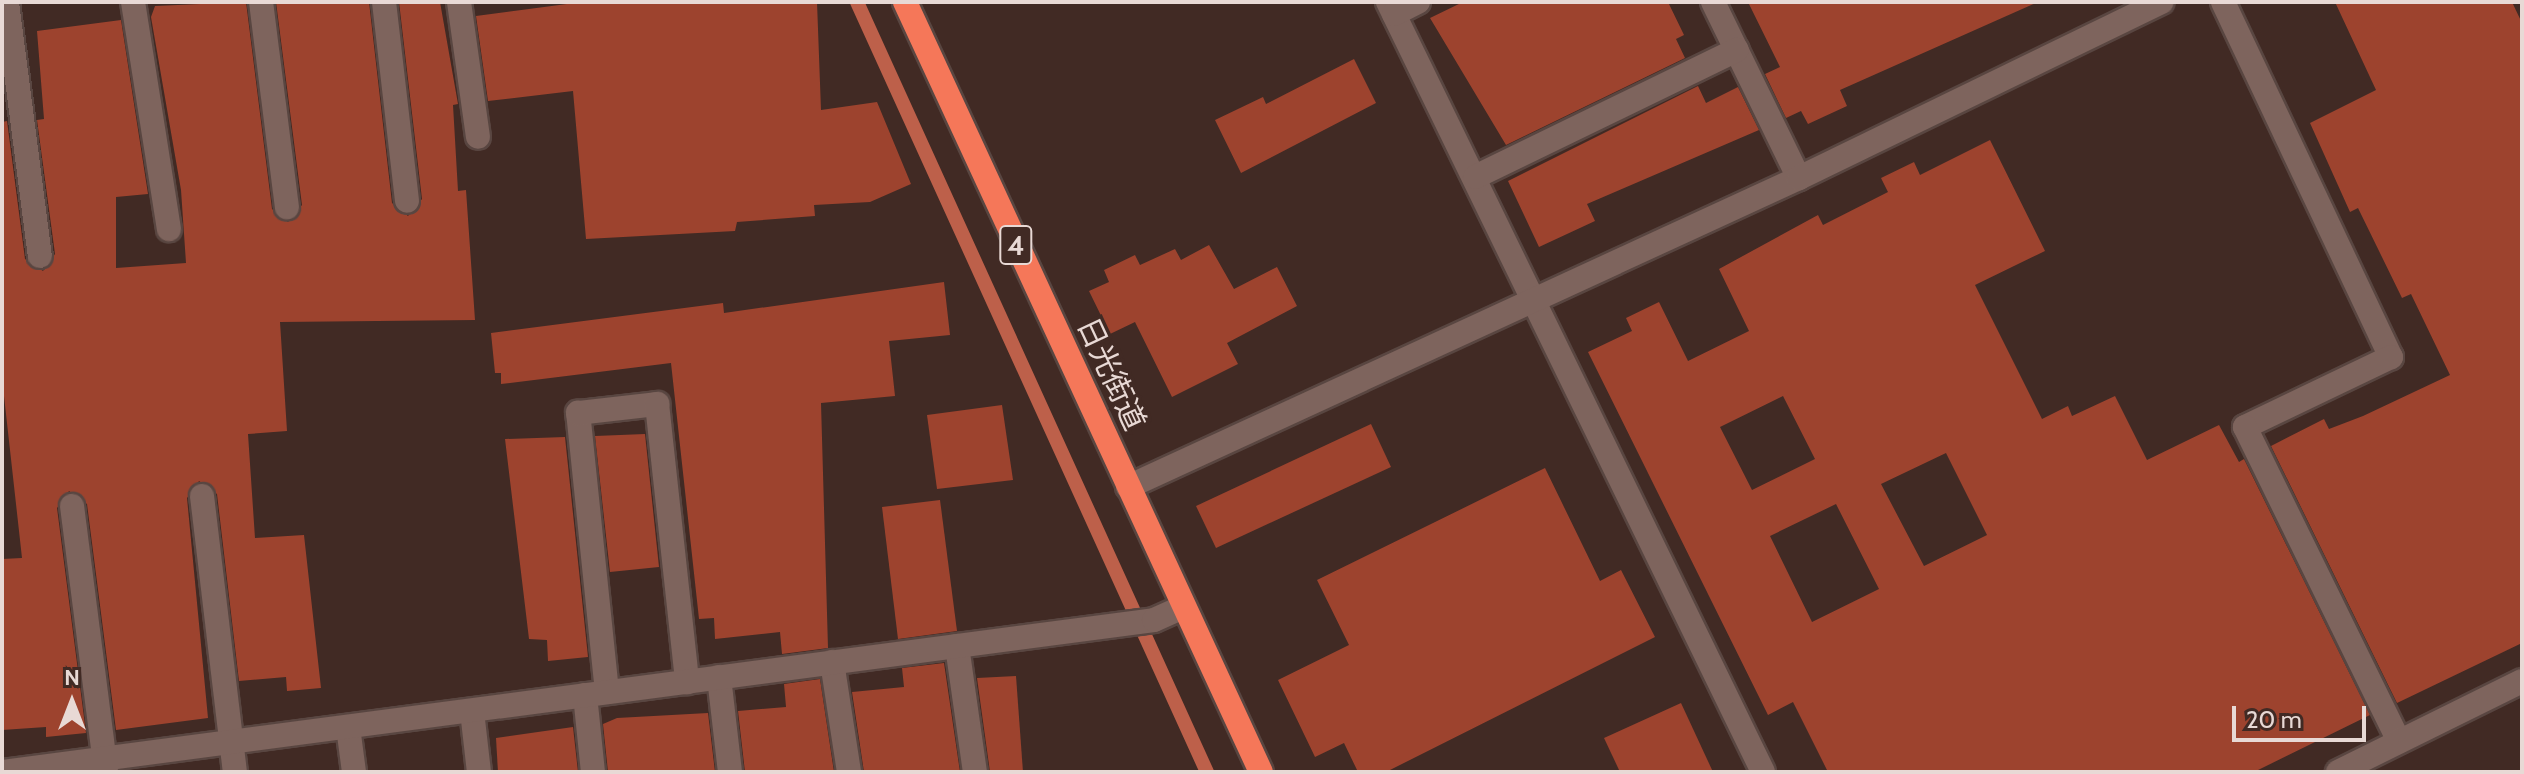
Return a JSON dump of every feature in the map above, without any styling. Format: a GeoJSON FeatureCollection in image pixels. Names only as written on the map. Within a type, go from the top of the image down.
{"type":"FeatureCollection","features":[{"type":"Feature","properties":{"kind":"highway","name":"日光街道"},"geometry":{"type":"LineString","coordinates":[[905,2],[1181,608],[1261,772]]}},
{"type":"Feature","properties":{"kind":"street"},"geometry":{"type":"LineString","coordinates":[[13,2],[4,3],[40,256]]}},
{"type":"Feature","properties":{"kind":"street"},"geometry":{"type":"LineString","coordinates":[[133,2],[169,229]]}},
{"type":"Feature","properties":{"kind":"street"},"geometry":{"type":"LineString","coordinates":[[261,2],[287,207]]}},
{"type":"Feature","properties":{"kind":"street"},"geometry":{"type":"LineString","coordinates":[[384,2],[407,201]]}},
{"type":"Feature","properties":{"kind":"street"},"geometry":{"type":"LineString","coordinates":[[459,2],[478,137]]}},
{"type":"Feature","properties":{"kind":"street"},"geometry":{"type":"LineString","coordinates":[[1418,2],[1391,8],[1536,300],[1763,772]]}},
{"type":"Feature","properties":{"kind":"street"},"geometry":{"type":"LineString","coordinates":[[1713,2],[1799,178]]}},
{"type":"Feature","properties":{"kind":"street"},"geometry":{"type":"LineString","coordinates":[[1128,487],[1799,178],[2162,2]]}},
{"type":"Feature","properties":{"kind":"street"},"geometry":{"type":"LineString","coordinates":[[2223,2],[2391,357],[2245,427],[2399,741]]}},
{"type":"Feature","properties":{"kind":"street"},"geometry":{"type":"LineString","coordinates":[[1475,177],[1737,50]]}},
{"type":"Feature","properties":{"kind":"street"},"geometry":{"type":"LineString","coordinates":[[593,772],[596,694],[578,413],[657,404],[687,682]]}},
{"type":"Feature","properties":{"kind":"street"},"geometry":{"type":"LineString","coordinates":[[202,496],[235,772]]}},
{"type":"Feature","properties":{"kind":"street"},"geometry":{"type":"LineString","coordinates":[[72,506],[105,766]]}},
{"type":"Feature","properties":{"kind":"street"},"geometry":{"type":"LineString","coordinates":[[3,772],[105,766],[231,743],[1154,620],[1181,608]]}},
{"type":"Feature","properties":{"kind":"street"},"geometry":{"type":"LineString","coordinates":[[957,646],[975,772]]}},
{"type":"Feature","properties":{"kind":"street"},"geometry":{"type":"LineString","coordinates":[[832,662],[849,772]]}},
{"type":"Feature","properties":{"kind":"street"},"geometry":{"type":"LineString","coordinates":[[719,677],[730,772]]}},
{"type":"Feature","properties":{"kind":"street"},"geometry":{"type":"LineString","coordinates":[[2338,772],[2522,681]]}},
{"type":"Feature","properties":{"kind":"street"},"geometry":{"type":"LineString","coordinates":[[472,711],[479,772]]}},
{"type":"Feature","properties":{"kind":"street"},"geometry":{"type":"LineString","coordinates":[[348,727],[354,772]]}},
{"type":"Feature","properties":{"kind":"building"},"geometry":{"type":"Polygon","coordinates":[[[246,2],[272,209],[288,222],[302,205],[276,2],[369,2],[392,203],[408,216],[422,199],[399,2],[440,2],[458,104],[453,105],[458,191],[466,190],[475,320],[280,322],[287,431],[248,434],[255,538],[304,535],[321,688],[287,691],[286,677],[239,681],[217,494],[199,481],[187,498],[208,718],[116,730],[87,504],[69,491],[57,508],[86,733],[46,737],[46,727],[2,730],[2,559],[22,558],[2,378],[2,122],[7,121],[25,259],[43,271],[55,254],[37,120],[44,119],[37,31],[121,20],[148,194],[116,197],[116,268],[186,263],[181,190],[151,17],[155,6],[246,2]]]}},
{"type":"Feature","properties":{"kind":"building"},"geometry":{"type":"Polygon","coordinates":[[[582,2],[817,2],[821,110],[877,102],[911,184],[870,202],[814,205],[815,216],[737,222],[735,231],[586,239],[573,91],[488,101],[476,16],[582,2]]]}},
{"type":"Feature","properties":{"kind":"building"},"geometry":{"type":"Polygon","coordinates":[[[1463,2],[1668,2],[1684,35],[1676,39],[1685,58],[1506,145],[1430,18],[1463,2]]]}},
{"type":"Feature","properties":{"kind":"building"},"geometry":{"type":"Polygon","coordinates":[[[1748,2],[2038,2],[1840,90],[1847,106],[1808,124],[1801,111],[1786,118],[1765,74],[1780,67],[1748,2]]]}},
{"type":"Feature","properties":{"kind":"building"},"geometry":{"type":"Polygon","coordinates":[[[2335,2],[2512,2],[2522,23],[2522,643],[2397,703],[2271,446],[2324,419],[2329,429],[2363,416],[2450,375],[2411,294],[2402,298],[2358,208],[2350,212],[2310,123],[2376,90],[2335,2]]]}},
{"type":"Feature","properties":{"kind":"building"},"geometry":{"type":"Polygon","coordinates":[[[1354,59],[1376,103],[1241,173],[1215,120],[1263,97],[1266,104],[1354,59]]]}},
{"type":"Feature","properties":{"kind":"building"},"geometry":{"type":"Polygon","coordinates":[[[1698,86],[1706,103],[1738,87],[1759,130],[1587,204],[1595,221],[1539,247],[1508,181],[1698,86]]]}},
{"type":"Feature","properties":{"kind":"building"},"geometry":{"type":"Polygon","coordinates":[[[1990,140],[2045,251],[1975,285],[2042,419],[2068,406],[2072,416],[2115,396],[2147,460],[2219,425],[2239,462],[2244,459],[2370,715],[2254,772],[1828,772],[1793,702],[1768,715],[1588,352],[1632,331],[1626,318],[1659,302],[1688,361],[1749,331],[1719,269],[1818,215],[1823,225],[1888,192],[1881,178],[1914,162],[1920,175],[1990,140]],[[1783,396],[1720,427],[1752,490],[1815,459],[1783,396]],[[1946,453],[1881,484],[1924,566],[1987,535],[1946,453]],[[1836,504],[1770,536],[1812,622],[1879,589],[1836,504]]]}},
{"type":"Feature","properties":{"kind":"building"},"geometry":{"type":"Polygon","coordinates":[[[1209,245],[1234,289],[1277,267],[1297,306],[1227,343],[1238,364],[1172,397],[1135,322],[1110,334],[1089,291],[1109,282],[1104,270],[1135,255],[1140,265],[1175,249],[1181,260],[1209,245]]]}},
{"type":"Feature","properties":{"kind":"building"},"geometry":{"type":"Polygon","coordinates":[[[944,282],[950,335],[889,341],[895,396],[821,403],[828,648],[782,654],[780,632],[715,639],[714,618],[699,619],[671,363],[501,384],[501,373],[495,373],[491,333],[723,303],[724,313],[944,282]]]}},
{"type":"Feature","properties":{"kind":"building"},"geometry":{"type":"Polygon","coordinates":[[[1002,405],[1013,480],[937,489],[927,415],[1002,405]]]}},
{"type":"Feature","properties":{"kind":"building"},"geometry":{"type":"Polygon","coordinates":[[[1371,424],[1391,467],[1216,548],[1196,506],[1371,424]]]}},
{"type":"Feature","properties":{"kind":"building"},"geometry":{"type":"Polygon","coordinates":[[[645,434],[659,567],[610,572],[595,436],[645,434]]]}},
{"type":"Feature","properties":{"kind":"building"},"geometry":{"type":"Polygon","coordinates":[[[565,437],[588,657],[548,661],[547,640],[529,639],[505,439],[565,437]]]}},
{"type":"Feature","properties":{"kind":"building"},"geometry":{"type":"Polygon","coordinates":[[[1545,468],[1600,581],[1621,570],[1655,637],[1386,772],[1358,772],[1344,743],[1315,757],[1278,680],[1349,645],[1317,580],[1545,468]]]}},
{"type":"Feature","properties":{"kind":"building"},"geometry":{"type":"Polygon","coordinates":[[[940,500],[957,631],[898,639],[882,507],[940,500]]]}},
{"type":"Feature","properties":{"kind":"building"},"geometry":{"type":"Polygon","coordinates":[[[944,663],[960,772],[864,772],[852,692],[904,687],[902,668],[944,663]]]}},
{"type":"Feature","properties":{"kind":"building"},"geometry":{"type":"Polygon","coordinates":[[[1016,676],[1023,772],[990,772],[977,678],[1016,676]]]}},
{"type":"Feature","properties":{"kind":"building"},"geometry":{"type":"Polygon","coordinates":[[[820,679],[834,772],[745,772],[738,711],[786,707],[784,684],[820,679]]]}},
{"type":"Feature","properties":{"kind":"building"},"geometry":{"type":"Polygon","coordinates":[[[1681,703],[1713,772],[1620,772],[1604,738],[1681,703]]]}},
{"type":"Feature","properties":{"kind":"building"},"geometry":{"type":"Polygon","coordinates":[[[708,713],[715,772],[608,772],[603,724],[617,718],[708,713]]]}},
{"type":"Feature","properties":{"kind":"building"},"geometry":{"type":"Polygon","coordinates":[[[573,727],[578,772],[498,772],[496,738],[573,727]]]}},
{"type":"Feature","properties":{"kind":"waterway"},"geometry":{"type":"LineString","coordinates":[[857,2],[1207,772]]}}]}
